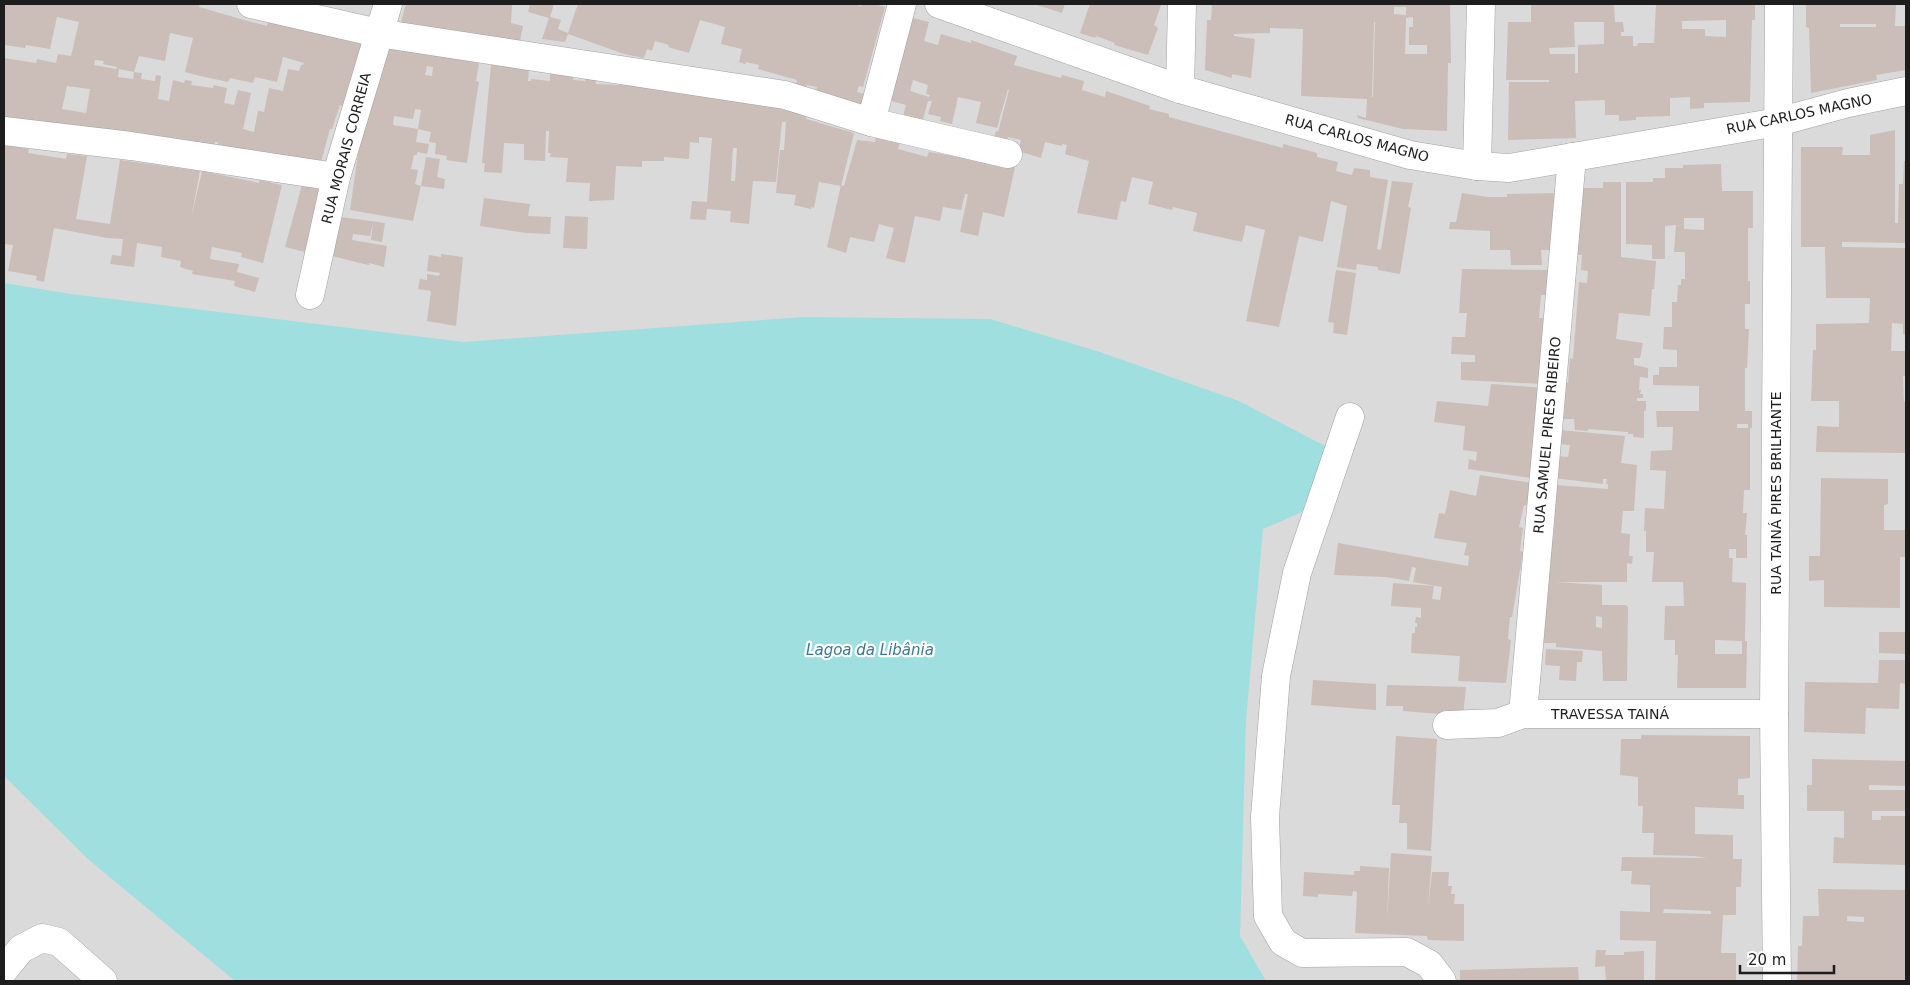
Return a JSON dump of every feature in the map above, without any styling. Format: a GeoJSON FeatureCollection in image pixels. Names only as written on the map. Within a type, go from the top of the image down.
{"type":"FeatureCollection","features":[{"type":"Feature","properties":{"kind":"street"},"geometry":{"type":"LineString","coordinates":[[250,4],[378,33],[785,95],[870,122],[1008,154]]}},
{"type":"Feature","properties":{"kind":"street","name":"RUA MORAIS CORREIA"},"geometry":{"type":"LineString","coordinates":[[310,295],[336,177],[388,4]]}},
{"type":"Feature","properties":{"kind":"street"},"geometry":{"type":"LineString","coordinates":[[870,122],[902,4]]}},
{"type":"Feature","properties":{"kind":"street","name":"RUA CARLOS MAGNO"},"geometry":{"type":"LineString","coordinates":[[939,4],[1180,89],[1410,155],[1478,166],[1509,168],[1778,122],[1848,103],[1906,91]]}},
{"type":"Feature","properties":{"kind":"street"},"geometry":{"type":"LineString","coordinates":[[1180,89],[1182,4]]}},
{"type":"Feature","properties":{"kind":"street"},"geometry":{"type":"LineString","coordinates":[[1478,166],[1482,4]]}},
{"type":"Feature","properties":{"kind":"street","name":"RUA TAINÁ PIRES BRILHANTE"},"geometry":{"type":"LineString","coordinates":[[1777,981],[1774,714],[1779,4]]}},
{"type":"Feature","properties":{"kind":"street"},"geometry":{"type":"LineString","coordinates":[[4,131],[131,146],[336,177]]}},
{"type":"Feature","properties":{"kind":"street","name":"RUA SAMUEL PIRES RIBEIRO"},"geometry":{"type":"LineString","coordinates":[[1523,714],[1572,157]]}},
{"type":"Feature","properties":{"kind":"street"},"geometry":{"type":"LineString","coordinates":[[1350,417],[1297,573],[1276,676],[1265,817],[1268,916],[1283,942],[1302,953],[1408,952],[1429,964],[1442,981]]}},
{"type":"Feature","properties":{"kind":"street","name":"TRAVESSA TAINÁ"},"geometry":{"type":"LineString","coordinates":[[1447,725],[1498,723],[1523,714],[1774,714]]}},
{"type":"Feature","properties":{"kind":"street"},"geometry":{"type":"LineString","coordinates":[[4,970],[21,949],[42,938],[59,942],[103,981]]}},
{"type":"Feature","properties":{"kind":"shaded area"},"geometry":{"type":"Polygon","coordinates":[[[4,4],[1906,4],[1906,981],[4,981],[4,4]]]}},
{"type":"Feature","properties":{"kind":"water","name":"Lagoa da Libânia"},"geometry":{"type":"Polygon","coordinates":[[[4,283],[71,294],[464,342],[804,317],[990,319],[1100,352],[1239,401],[1329,448],[1309,509],[1263,529],[1246,720],[1240,936],[1266,981],[235,981],[89,860],[4,776],[4,283]]]}},
{"type":"Feature","properties":{"kind":"building"},"geometry":{"type":"Polygon","coordinates":[[[4,4],[200,4],[199,7],[267,26],[268,22],[365,43],[352,83],[349,82],[343,106],[340,105],[332,129],[330,129],[321,162],[216,152],[218,142],[215,142],[213,151],[4,123],[4,58],[36,63],[37,59],[56,63],[58,54],[71,56],[79,22],[57,17],[50,49],[26,45],[25,48],[4,45],[4,4]],[[170,33],[165,61],[139,56],[134,72],[142,73],[141,79],[155,81],[156,75],[161,76],[158,99],[169,101],[173,80],[184,83],[185,80],[192,81],[191,85],[213,88],[214,85],[227,88],[224,103],[234,105],[238,90],[251,93],[243,129],[254,132],[258,111],[264,112],[269,88],[283,91],[288,69],[299,71],[304,63],[283,57],[277,82],[255,77],[253,83],[230,78],[228,82],[200,76],[185,72],[193,38],[170,33]],[[95,60],[94,65],[116,69],[117,67],[103,64],[104,61],[95,60]],[[119,69],[118,77],[133,79],[134,72],[119,69]],[[67,86],[62,109],[86,113],[90,89],[67,86]]]}},
{"type":"Feature","properties":{"kind":"building"},"geometry":{"type":"Polygon","coordinates":[[[406,4],[512,4],[511,23],[523,26],[519,45],[400,25],[406,4]]]}},
{"type":"Feature","properties":{"kind":"building"},"geometry":{"type":"Polygon","coordinates":[[[530,4],[554,4],[550,17],[561,20],[558,29],[568,33],[578,4],[854,4],[861,6],[862,4],[874,4],[885,7],[863,87],[859,86],[857,92],[864,94],[859,112],[814,98],[817,87],[807,85],[806,87],[796,84],[797,80],[758,69],[759,65],[739,62],[742,49],[721,44],[725,27],[700,20],[689,53],[655,41],[652,51],[647,49],[644,58],[624,54],[568,34],[565,42],[542,39],[549,18],[528,12],[530,4]]]}},
{"type":"Feature","properties":{"kind":"building"},"geometry":{"type":"Polygon","coordinates":[[[1034,4],[1065,4],[1062,13],[1034,4]]]}},
{"type":"Feature","properties":{"kind":"building"},"geometry":{"type":"Polygon","coordinates":[[[1090,4],[1161,5],[1154,25],[1158,28],[1148,55],[1114,45],[1115,43],[1096,36],[1095,38],[1080,33],[1090,4]]]}},
{"type":"Feature","properties":{"kind":"building"},"geometry":{"type":"Polygon","coordinates":[[[1212,4],[1450,4],[1451,63],[1448,63],[1447,131],[1403,129],[1358,118],[1357,115],[1366,118],[1367,99],[1301,96],[1303,29],[1270,28],[1270,33],[1234,34],[1234,36],[1255,39],[1251,78],[1232,74],[1232,78],[1205,70],[1207,20],[1211,20],[1212,4]],[[1394,7],[1394,14],[1406,15],[1406,7],[1394,7]],[[1413,17],[1406,18],[1405,54],[1427,54],[1427,45],[1409,45],[1409,27],[1413,27],[1413,17]],[[1374,22],[1373,97],[1375,22],[1374,22]]]}},
{"type":"Feature","properties":{"kind":"building"},"geometry":{"type":"Polygon","coordinates":[[[1531,4],[1614,4],[1615,22],[1623,22],[1624,32],[1621,32],[1621,36],[1633,36],[1633,46],[1637,46],[1638,43],[1654,43],[1656,4],[1755,4],[1755,20],[1752,20],[1750,102],[1704,103],[1704,108],[1690,109],[1690,97],[1670,98],[1670,116],[1636,117],[1636,120],[1619,121],[1619,115],[1605,115],[1605,100],[1575,101],[1576,138],[1508,140],[1509,82],[1549,82],[1549,80],[1506,80],[1508,22],[1531,22],[1531,4]],[[1726,20],[1682,21],[1682,29],[1705,29],[1705,36],[1726,37],[1726,20]],[[1574,22],[1575,47],[1549,48],[1550,54],[1575,54],[1575,73],[1578,73],[1578,45],[1604,44],[1604,22],[1574,22]]]}},
{"type":"Feature","properties":{"kind":"building"},"geometry":{"type":"Polygon","coordinates":[[[1806,4],[1896,4],[1895,26],[1906,26],[1906,70],[1876,75],[1877,80],[1811,93],[1809,28],[1806,27],[1806,4]],[[1840,24],[1840,27],[1876,27],[1876,24],[1840,24]]]}},
{"type":"Feature","properties":{"kind":"building"},"geometry":{"type":"Polygon","coordinates":[[[905,16],[929,22],[924,41],[938,45],[941,34],[971,43],[971,40],[1017,56],[1014,65],[1061,78],[1062,75],[1084,81],[1082,90],[1105,97],[1106,91],[1150,106],[1149,109],[1169,114],[1169,117],[1283,148],[1283,144],[1317,153],[1317,157],[1338,162],[1336,171],[1352,175],[1354,168],[1370,170],[1370,177],[1388,180],[1377,249],[1381,250],[1392,181],[1413,183],[1408,207],[1411,208],[1400,274],[1378,270],[1378,267],[1357,264],[1356,270],[1337,267],[1347,206],[1331,201],[1323,242],[1299,236],[1279,327],[1246,321],[1265,230],[1246,225],[1242,242],[1193,231],[1197,213],[1173,207],[1172,210],[1148,204],[1153,182],[1132,177],[1126,202],[1121,201],[1117,220],[1077,213],[1089,161],[1065,154],[1067,145],[1062,144],[1062,146],[1045,142],[1041,158],[1018,151],[1021,140],[1008,137],[1005,147],[992,144],[996,131],[998,132],[1008,89],[997,128],[976,123],[981,102],[958,97],[952,124],[940,121],[941,117],[928,114],[932,101],[928,101],[921,127],[902,120],[906,105],[881,98],[905,16]],[[913,80],[910,91],[929,97],[930,95],[926,94],[928,85],[913,80]]]}},
{"type":"Feature","properties":{"kind":"building"},"geometry":{"type":"Polygon","coordinates":[[[384,44],[479,63],[476,81],[479,82],[467,163],[446,160],[447,156],[435,154],[436,143],[429,142],[431,132],[418,129],[416,142],[429,144],[427,154],[417,152],[417,155],[414,155],[411,169],[418,170],[415,184],[421,186],[413,221],[350,210],[360,147],[384,44]],[[427,66],[425,75],[432,76],[433,67],[427,66]],[[415,109],[413,119],[394,116],[393,125],[418,129],[421,110],[415,109]]]}},
{"type":"Feature","properties":{"kind":"building"},"geometry":{"type":"Polygon","coordinates":[[[491,65],[529,67],[528,81],[531,81],[531,79],[550,81],[550,74],[573,76],[573,80],[585,81],[586,77],[596,78],[596,84],[620,85],[621,82],[760,103],[806,114],[806,119],[854,133],[841,186],[819,182],[814,208],[811,207],[811,209],[794,205],[796,195],[776,193],[780,150],[784,150],[786,122],[782,122],[776,182],[753,181],[749,224],[730,222],[731,211],[707,209],[706,220],[690,219],[692,201],[707,202],[712,138],[699,137],[699,143],[690,142],[689,159],[664,157],[664,161],[642,161],[642,167],[616,166],[614,200],[589,201],[590,183],[566,182],[568,158],[550,157],[551,153],[548,153],[549,131],[546,131],[545,161],[524,160],[524,144],[504,143],[502,173],[484,172],[485,163],[482,163],[491,65]],[[733,148],[731,181],[735,181],[737,148],[733,148]]]}},
{"type":"Feature","properties":{"kind":"building"},"geometry":{"type":"Polygon","coordinates":[[[1895,130],[1895,223],[1898,223],[1899,184],[1903,184],[1904,161],[1906,161],[1906,243],[1842,242],[1842,247],[1906,248],[1906,334],[1903,334],[1903,324],[1892,323],[1891,351],[1906,351],[1906,376],[1903,376],[1904,402],[1906,402],[1905,453],[1816,452],[1817,426],[1839,427],[1839,401],[1811,401],[1813,350],[1816,350],[1816,324],[1869,323],[1870,298],[1826,298],[1825,247],[1801,247],[1801,147],[1843,147],[1842,155],[1870,155],[1870,135],[1895,130]]]}},
{"type":"Feature","properties":{"kind":"building"},"geometry":{"type":"Polygon","coordinates":[[[876,136],[900,142],[898,149],[927,157],[929,152],[972,159],[973,157],[1015,167],[1004,217],[983,212],[978,236],[960,232],[968,194],[965,194],[961,210],[943,207],[940,221],[915,216],[905,263],[886,258],[894,228],[879,224],[874,242],[850,237],[846,253],[827,247],[841,185],[844,186],[857,140],[875,142],[876,136]]]}},
{"type":"Feature","properties":{"kind":"building"},"geometry":{"type":"Polygon","coordinates":[[[4,145],[29,149],[28,153],[66,159],[67,154],[87,156],[76,219],[110,224],[120,160],[200,171],[191,219],[202,171],[259,183],[259,180],[282,185],[263,263],[241,257],[242,253],[212,247],[210,259],[239,264],[237,272],[259,278],[255,292],[234,286],[235,281],[192,274],[193,271],[180,267],[181,261],[161,257],[162,247],[137,243],[134,267],[110,264],[112,255],[121,256],[123,239],[107,238],[54,228],[44,282],[36,280],[37,276],[8,271],[13,245],[4,244],[4,145]]]}},
{"type":"Feature","properties":{"kind":"building"},"geometry":{"type":"Polygon","coordinates":[[[426,157],[440,159],[437,177],[445,179],[444,189],[421,186],[426,157]]]}},
{"type":"Feature","properties":{"kind":"building"},"geometry":{"type":"Polygon","coordinates":[[[1721,164],[1722,191],[1753,191],[1753,228],[1748,228],[1750,304],[1745,304],[1745,329],[1749,329],[1747,368],[1745,368],[1745,411],[1752,411],[1752,428],[1750,428],[1750,490],[1744,490],[1743,513],[1747,513],[1745,535],[1747,535],[1747,558],[1736,558],[1736,549],[1729,549],[1729,558],[1733,558],[1732,582],[1746,583],[1746,688],[1677,688],[1678,655],[1675,655],[1675,640],[1664,640],[1665,606],[1684,606],[1683,582],[1652,582],[1654,552],[1646,552],[1646,531],[1644,531],[1645,508],[1664,509],[1666,471],[1650,470],[1651,451],[1672,450],[1673,427],[1657,427],[1656,411],[1699,411],[1699,386],[1653,385],[1653,375],[1659,375],[1659,367],[1677,367],[1677,350],[1663,349],[1664,327],[1672,327],[1672,302],[1677,302],[1678,285],[1681,285],[1681,279],[1685,279],[1685,252],[1674,252],[1676,225],[1665,226],[1665,259],[1652,259],[1652,245],[1626,244],[1626,182],[1653,182],[1653,178],[1665,178],[1665,168],[1683,168],[1683,165],[1721,164]],[[1684,218],[1684,229],[1704,230],[1704,218],[1684,218]],[[1737,424],[1737,428],[1748,428],[1748,424],[1737,424]],[[1715,640],[1715,654],[1742,654],[1742,641],[1715,640]]]}},
{"type":"Feature","properties":{"kind":"building"},"geometry":{"type":"Polygon","coordinates":[[[1603,182],[1621,182],[1621,257],[1656,261],[1650,316],[1619,313],[1616,339],[1643,343],[1640,358],[1634,358],[1634,365],[1648,368],[1648,378],[1640,377],[1639,390],[1641,390],[1640,394],[1643,394],[1643,398],[1637,398],[1637,401],[1646,401],[1644,438],[1633,437],[1633,434],[1628,434],[1628,432],[1575,430],[1574,419],[1564,419],[1566,383],[1568,383],[1570,358],[1573,359],[1579,282],[1587,283],[1588,271],[1581,270],[1582,255],[1578,255],[1579,188],[1603,188],[1603,182]]]}},
{"type":"Feature","properties":{"kind":"building"},"geometry":{"type":"Polygon","coordinates":[[[302,185],[325,191],[317,208],[305,252],[285,247],[302,185]]]}},
{"type":"Feature","properties":{"kind":"building"},"geometry":{"type":"Polygon","coordinates":[[[1462,193],[1488,197],[1507,197],[1507,194],[1555,193],[1554,230],[1552,230],[1551,250],[1541,250],[1542,265],[1511,265],[1510,250],[1490,250],[1490,231],[1449,229],[1450,222],[1456,222],[1462,193]]]}},
{"type":"Feature","properties":{"kind":"building"},"geometry":{"type":"Polygon","coordinates":[[[484,198],[530,204],[528,216],[551,217],[550,234],[526,233],[480,226],[484,198]]]}},
{"type":"Feature","properties":{"kind":"building"},"geometry":{"type":"Polygon","coordinates":[[[565,216],[588,217],[587,249],[563,248],[565,216]]]}},
{"type":"Feature","properties":{"kind":"building"},"geometry":{"type":"Polygon","coordinates":[[[341,217],[385,223],[382,242],[371,240],[373,223],[370,236],[353,234],[352,240],[387,246],[384,267],[332,256],[341,217]]]}},
{"type":"Feature","properties":{"kind":"building"},"geometry":{"type":"Polygon","coordinates":[[[441,254],[463,257],[456,326],[427,321],[431,291],[418,289],[420,279],[427,280],[427,274],[439,276],[440,273],[427,271],[429,255],[441,257],[441,254]]]}},
{"type":"Feature","properties":{"kind":"building"},"geometry":{"type":"Polygon","coordinates":[[[1462,269],[1550,270],[1549,295],[1541,295],[1539,318],[1548,318],[1542,384],[1461,380],[1461,362],[1475,362],[1475,355],[1451,354],[1452,337],[1465,337],[1467,313],[1459,313],[1462,269]]]}},
{"type":"Feature","properties":{"kind":"building"},"geometry":{"type":"Polygon","coordinates":[[[1336,270],[1356,273],[1347,335],[1333,333],[1334,323],[1328,322],[1336,270]]]}},
{"type":"Feature","properties":{"kind":"building"},"geometry":{"type":"Polygon","coordinates":[[[1491,384],[1545,388],[1532,478],[1468,469],[1469,459],[1476,461],[1477,452],[1463,450],[1465,426],[1434,422],[1437,401],[1488,406],[1491,384]]]}},
{"type":"Feature","properties":{"kind":"building"},"geometry":{"type":"Polygon","coordinates":[[[1560,430],[1625,436],[1621,463],[1637,465],[1634,511],[1623,511],[1621,533],[1630,534],[1629,556],[1633,556],[1632,564],[1627,563],[1627,582],[1555,582],[1602,585],[1602,605],[1626,605],[1628,607],[1627,681],[1603,681],[1602,651],[1556,647],[1556,643],[1544,643],[1547,582],[1554,530],[1556,485],[1608,489],[1607,479],[1603,479],[1603,484],[1554,478],[1557,456],[1568,457],[1570,445],[1558,444],[1560,430]],[[1596,616],[1596,627],[1602,628],[1602,617],[1596,616]]]}},
{"type":"Feature","properties":{"kind":"building"},"geometry":{"type":"Polygon","coordinates":[[[1480,475],[1533,483],[1529,506],[1524,505],[1519,527],[1523,528],[1520,551],[1523,552],[1512,617],[1510,617],[1508,639],[1511,640],[1506,683],[1458,681],[1460,656],[1411,653],[1412,633],[1415,633],[1415,627],[1417,627],[1417,623],[1415,623],[1416,617],[1421,618],[1421,608],[1391,606],[1393,583],[1434,586],[1432,599],[1440,600],[1442,587],[1413,582],[1416,568],[1412,567],[1409,581],[1386,577],[1334,575],[1338,543],[1468,566],[1469,556],[1464,555],[1467,543],[1434,538],[1439,513],[1445,514],[1450,490],[1476,496],[1480,475]]]}},
{"type":"Feature","properties":{"kind":"building"},"geometry":{"type":"Polygon","coordinates":[[[1821,478],[1888,479],[1888,504],[1884,505],[1884,530],[1906,530],[1906,557],[1900,557],[1900,608],[1824,607],[1824,580],[1809,581],[1809,556],[1820,556],[1821,478]]]}},
{"type":"Feature","properties":{"kind":"building"},"geometry":{"type":"Polygon","coordinates":[[[1879,632],[1906,632],[1906,654],[1879,653],[1879,632]]]}},
{"type":"Feature","properties":{"kind":"building"},"geometry":{"type":"Polygon","coordinates":[[[1546,649],[1583,651],[1582,662],[1577,662],[1576,681],[1559,680],[1560,666],[1545,665],[1546,649]]]}},
{"type":"Feature","properties":{"kind":"building"},"geometry":{"type":"Polygon","coordinates":[[[1879,660],[1906,660],[1906,684],[1900,683],[1899,709],[1866,708],[1865,734],[1804,732],[1805,682],[1878,683],[1879,660]]]}},
{"type":"Feature","properties":{"kind":"building"},"geometry":{"type":"Polygon","coordinates":[[[1313,680],[1376,684],[1376,710],[1311,705],[1313,680]]]}},
{"type":"Feature","properties":{"kind":"building"},"geometry":{"type":"Polygon","coordinates":[[[1387,685],[1466,687],[1463,716],[1403,711],[1403,706],[1386,706],[1387,685]]]}},
{"type":"Feature","properties":{"kind":"building"},"geometry":{"type":"Polygon","coordinates":[[[1641,735],[1750,736],[1750,778],[1738,779],[1738,795],[1744,795],[1744,809],[1695,807],[1695,834],[1733,835],[1733,859],[1742,859],[1741,887],[1736,887],[1736,915],[1723,915],[1721,953],[1736,953],[1736,981],[1655,981],[1656,941],[1620,940],[1620,911],[1650,912],[1650,885],[1631,884],[1632,871],[1621,871],[1622,857],[1707,858],[1653,855],[1654,833],[1642,833],[1643,806],[1638,806],[1638,777],[1620,775],[1621,739],[1641,739],[1641,735]],[[1664,909],[1663,913],[1711,914],[1711,911],[1664,909]]]}},
{"type":"Feature","properties":{"kind":"building"},"geometry":{"type":"Polygon","coordinates":[[[1396,736],[1437,739],[1431,851],[1407,849],[1407,823],[1399,823],[1400,805],[1392,805],[1396,736]]]}},
{"type":"Feature","properties":{"kind":"building"},"geometry":{"type":"Polygon","coordinates":[[[1812,759],[1906,761],[1906,786],[1869,785],[1869,790],[1906,790],[1906,811],[1872,811],[1872,820],[1881,820],[1881,816],[1906,816],[1906,865],[1833,863],[1834,837],[1844,838],[1844,811],[1807,811],[1807,785],[1812,785],[1812,759]]]}},
{"type":"Feature","properties":{"kind":"building"},"geometry":{"type":"Polygon","coordinates":[[[1391,853],[1432,856],[1428,909],[1432,872],[1449,872],[1448,886],[1452,886],[1451,894],[1455,894],[1454,904],[1464,904],[1464,941],[1428,940],[1427,936],[1355,933],[1357,892],[1353,891],[1352,896],[1318,894],[1318,897],[1303,896],[1304,872],[1354,875],[1354,871],[1360,871],[1360,866],[1389,868],[1387,924],[1391,853]]]}},
{"type":"Feature","properties":{"kind":"building"},"geometry":{"type":"Polygon","coordinates":[[[1818,889],[1906,890],[1906,981],[1797,981],[1798,946],[1802,946],[1803,916],[1819,916],[1818,889]],[[1847,916],[1847,921],[1864,922],[1864,917],[1847,916]]]}},
{"type":"Feature","properties":{"kind":"building"},"geometry":{"type":"Polygon","coordinates":[[[1596,950],[1606,950],[1605,955],[1624,955],[1624,952],[1644,951],[1644,981],[1606,981],[1605,966],[1595,967],[1596,950]]]}},
{"type":"Feature","properties":{"kind":"building"},"geometry":{"type":"Polygon","coordinates":[[[1578,967],[1579,981],[1460,981],[1460,970],[1578,967]]]}}]}
